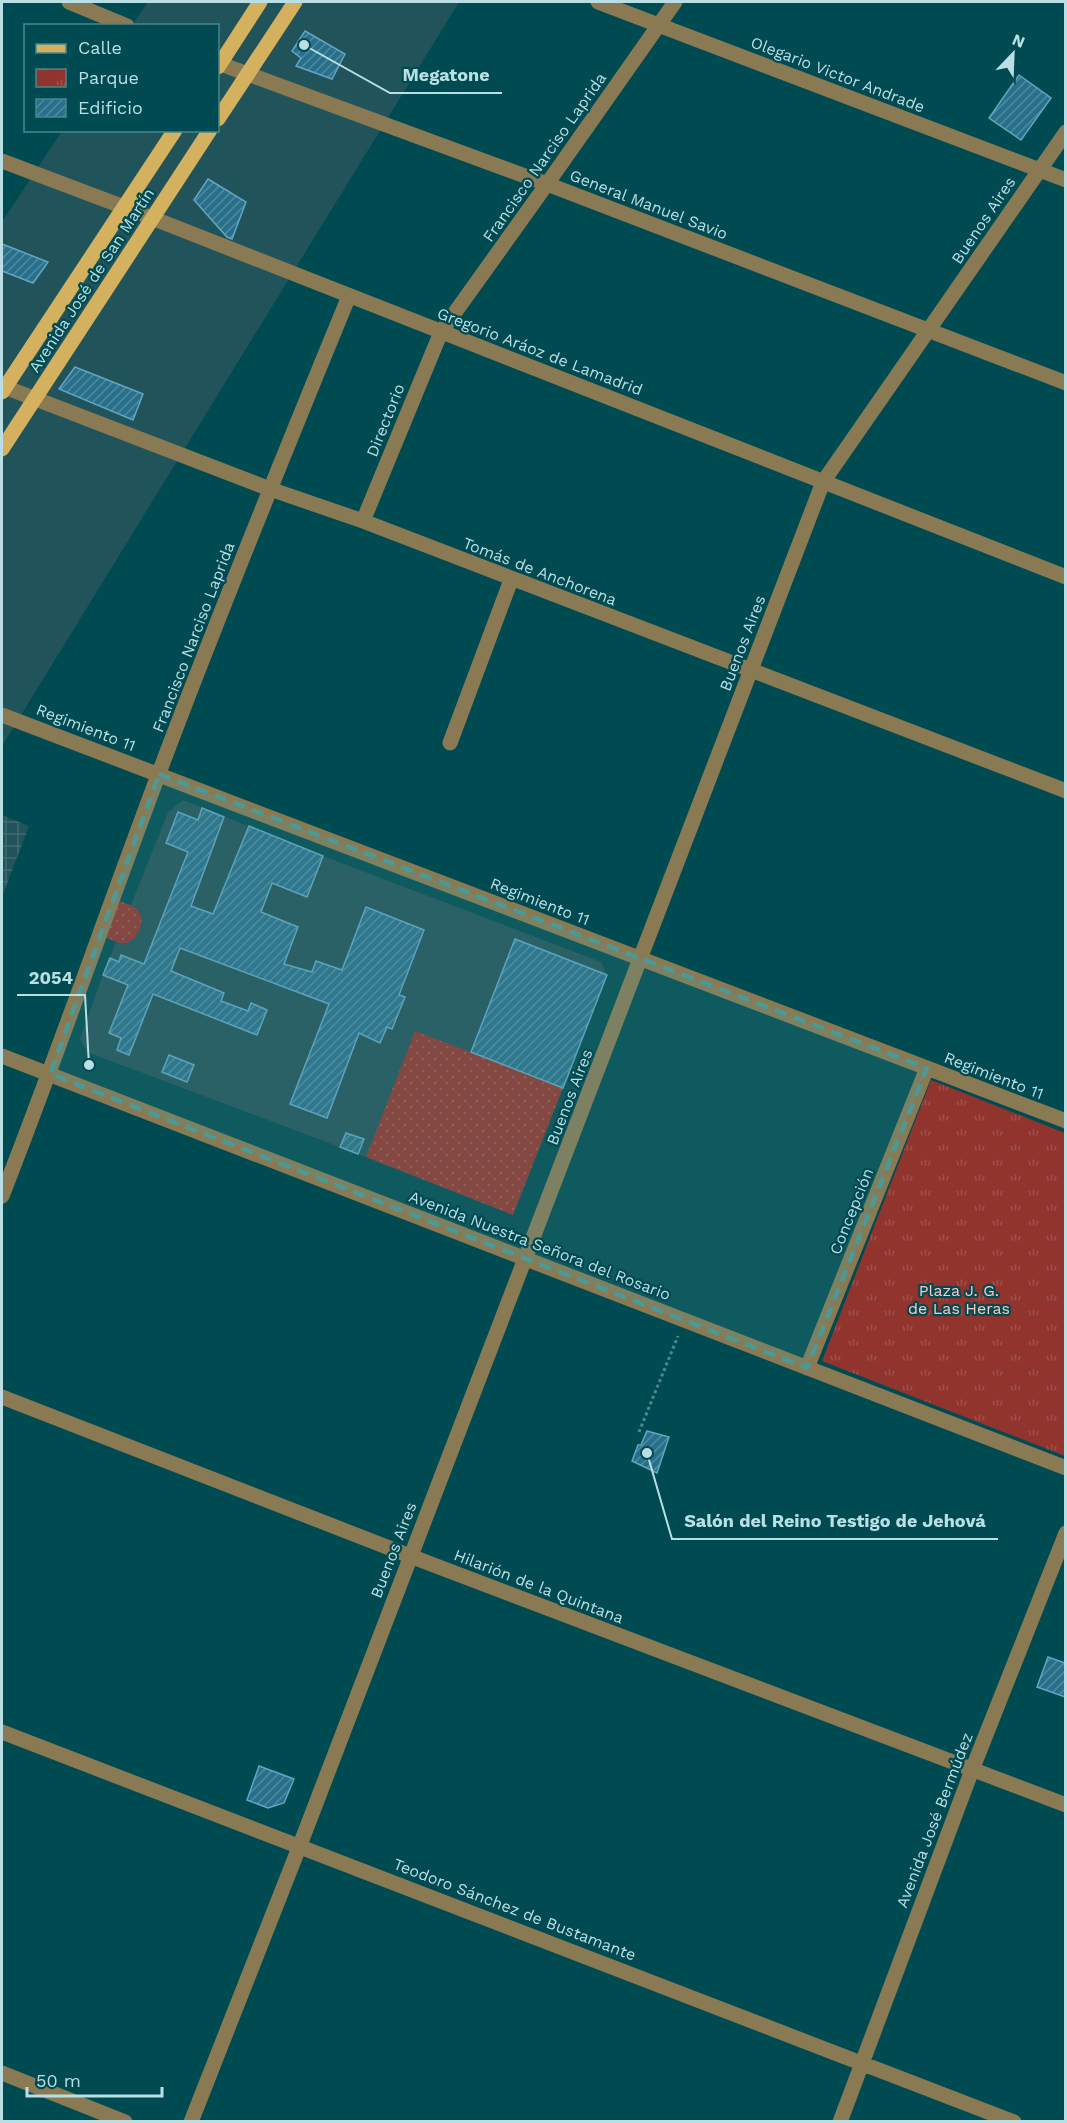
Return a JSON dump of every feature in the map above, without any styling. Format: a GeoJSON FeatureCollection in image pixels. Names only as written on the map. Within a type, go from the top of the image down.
{"type":"FeatureCollection","features":[{"type":"Feature","properties":{"kind":"main road"},"geometry":{"type":"LineString","coordinates":[[219,64],[260,2]]}},
{"type":"Feature","properties":{"kind":"main road"},"geometry":{"type":"LineString","coordinates":[[219,117],[295,2]]}},
{"type":"Feature","properties":{"kind":"main road","name":"Avenida José de San Martín"},"geometry":{"type":"LineString","coordinates":[[2,388],[174,132]]}},
{"type":"Feature","properties":{"kind":"main road","name":"Avenida José de San Martín"},"geometry":{"type":"LineString","coordinates":[[2,449],[209,132]]}},
{"type":"Feature","properties":{"kind":"street"},"geometry":{"type":"LineString","coordinates":[[69,2],[122,24]]}},
{"type":"Feature","properties":{"kind":"street","name":"Olegario Victor Andrade"},"geometry":{"type":"LineString","coordinates":[[598,2],[1065,180]]}},
{"type":"Feature","properties":{"kind":"street","name":"Francisco Narciso Laprida"},"geometry":{"type":"LineString","coordinates":[[441,332],[675,2]]}},
{"type":"Feature","properties":{"kind":"street","name":"General Manuel Savio"},"geometry":{"type":"LineString","coordinates":[[219,65],[547,184],[1065,383]]}},
{"type":"Feature","properties":{"kind":"street","name":"Buenos Aires"},"geometry":{"type":"LineString","coordinates":[[191,2121],[642,959],[823,482],[1065,132]]}},
{"type":"Feature","properties":{"kind":"street","name":"Gregorio Aráoz de Lamadrid"},"geometry":{"type":"LineString","coordinates":[[2,161],[1065,577]]}},
{"type":"Feature","properties":{"kind":"street","name":"Francisco Narciso Laprida"},"geometry":{"type":"LineString","coordinates":[[2,1196],[50,1074],[159,774],[270,489],[349,296]]}},
{"type":"Feature","properties":{"kind":"street","name":"Directorio"},"geometry":{"type":"LineString","coordinates":[[363,521],[441,332]]}},
{"type":"Feature","properties":{"kind":"street","name":"Tomás de Anchorena"},"geometry":{"type":"LineString","coordinates":[[2,388],[35,398],[270,489],[363,521],[750,672],[1065,791]]}},
{"type":"Feature","properties":{"kind":"street"},"geometry":{"type":"LineString","coordinates":[[450,743],[511,580]]}},
{"type":"Feature","properties":{"kind":"street","name":"Regimiento 11"},"geometry":{"type":"LineString","coordinates":[[2,715],[1065,1121]]}},
{"type":"Feature","properties":{"kind":"street","name":"Avenida Nuestra Señora del Rosario"},"geometry":{"type":"LineString","coordinates":[[2,1056],[1065,1468]]}},
{"type":"Feature","properties":{"kind":"street","name":"Concepción"},"geometry":{"type":"LineString","coordinates":[[807,1368],[927,1068]]}},
{"type":"Feature","properties":{"kind":"street","name":"Hilarión de la Quintana"},"geometry":{"type":"LineString","coordinates":[[2,1397],[410,1556],[1065,1805]]}},
{"type":"Feature","properties":{"kind":"street","name":"Avenida José Bermúdez"},"geometry":{"type":"LineString","coordinates":[[840,2121],[972,1770],[1065,1533]]}},
{"type":"Feature","properties":{"kind":"street","name":"Teodoro Sánchez de Bustamante"},"geometry":{"type":"LineString","coordinates":[[2,1732],[1014,2121]]}},
{"type":"Feature","properties":{"kind":"street"},"geometry":{"type":"LineString","coordinates":[[2,2073],[125,2121]]}},
{"type":"Feature","properties":{"kind":"path"},"geometry":{"type":"LineString","coordinates":[[639,1432],[684,1320]]}},
{"type":"Feature","properties":{"kind":"highlighted area"},"geometry":{"type":"Polygon","coordinates":[[[159,774],[927,1068],[807,1368],[50,1074],[159,774]]]}},
{"type":"Feature","properties":{"kind":"shaded area"},"geometry":{"type":"Polygon","coordinates":[[[148,2],[459,2],[2,746],[2,222],[61,132],[219,132],[219,24],[133,24],[148,2]]]}},
{"type":"Feature","properties":{"kind":"shaded area"},"geometry":{"type":"Polygon","coordinates":[[[183,800],[601,962],[607,975],[513,1215],[87,1052],[80,1039],[103,975],[168,812],[183,800]]]}},
{"type":"Feature","properties":{"kind":"shaded area"},"geometry":{"type":"Polygon","coordinates":[[[2,815],[29,826],[2,897],[2,815]]]}},
{"type":"Feature","properties":{"kind":"green space"},"geometry":{"type":"Polygon","coordinates":[[[119,901],[136,909],[141,917],[136,936],[124,943],[105,937],[119,901]]]}},
{"type":"Feature","properties":{"kind":"green space"},"geometry":{"type":"Polygon","coordinates":[[[415,1031],[563,1088],[513,1215],[366,1157],[415,1031]]]}},
{"type":"Feature","properties":{"kind":"green space","name":"Plaza J. G. de Las Heras"},"geometry":{"type":"Polygon","coordinates":[[[931,1080],[1065,1133],[1065,1456],[822,1361],[931,1080]]]}},
{"type":"Feature","properties":{"kind":"building"},"geometry":{"type":"Polygon","coordinates":[[[305,31],[345,54],[332,79],[296,66],[301,58],[292,51],[305,31]]]}},
{"type":"Feature","properties":{"kind":"building"},"geometry":{"type":"Polygon","coordinates":[[[1019,75],[1051,98],[1021,140],[989,118],[1019,75]]]}},
{"type":"Feature","properties":{"kind":"building"},"geometry":{"type":"Polygon","coordinates":[[[208,179],[246,202],[232,239],[227,237],[194,200],[208,179]]]}},
{"type":"Feature","properties":{"kind":"building"},"geometry":{"type":"Polygon","coordinates":[[[2,244],[48,262],[33,283],[2,271],[2,244]]]}},
{"type":"Feature","properties":{"kind":"building"},"geometry":{"type":"Polygon","coordinates":[[[75,367],[143,394],[133,420],[59,389],[75,367]]]}},
{"type":"Feature","properties":{"kind":"building"},"geometry":{"type":"Polygon","coordinates":[[[202,808],[224,817],[191,906],[213,914],[249,826],[323,856],[307,897],[272,883],[261,912],[298,927],[284,964],[312,972],[316,961],[342,970],[366,907],[424,930],[399,995],[405,997],[392,1029],[387,1027],[380,1043],[359,1033],[327,1118],[290,1104],[329,1004],[180,948],[171,971],[224,993],[221,1001],[248,1011],[251,1003],[267,1010],[257,1035],[153,994],[129,1055],[117,1050],[121,1038],[109,1033],[128,985],[103,975],[110,958],[119,962],[121,955],[144,964],[188,852],[166,843],[178,812],[198,820],[202,808]]]}},
{"type":"Feature","properties":{"kind":"building"},"geometry":{"type":"Polygon","coordinates":[[[515,939],[607,975],[563,1088],[471,1052],[515,939]]]}},
{"type":"Feature","properties":{"kind":"building"},"geometry":{"type":"Polygon","coordinates":[[[169,1055],[194,1065],[187,1082],[162,1072],[169,1055]]]}},
{"type":"Feature","properties":{"kind":"building"},"geometry":{"type":"Polygon","coordinates":[[[346,1133],[364,1139],[358,1154],[340,1147],[346,1133]]]}},
{"type":"Feature","properties":{"kind":"building"},"geometry":{"type":"Polygon","coordinates":[[[647,1431],[669,1437],[657,1473],[632,1461],[647,1431]]]}},
{"type":"Feature","properties":{"kind":"building"},"geometry":{"type":"Polygon","coordinates":[[[1048,1657],[1065,1663],[1065,1697],[1037,1687],[1048,1657]]]}},
{"type":"Feature","properties":{"kind":"building"},"geometry":{"type":"Polygon","coordinates":[[[259,1766],[294,1779],[284,1803],[268,1808],[247,1800],[259,1766]]]}},
{"type":"Feature","properties":{"kind":"place","name":"Megatone"},"geometry":{"type":"Point","coordinates":[304,45]}},
{"type":"Feature","properties":{"kind":"place","name":"2054"},"geometry":{"type":"Point","coordinates":[89,1065]}},
{"type":"Feature","properties":{"kind":"place","name":"Salón del Reino Testigo de Jehová"},"geometry":{"type":"Point","coordinates":[647,1453]}}]}
